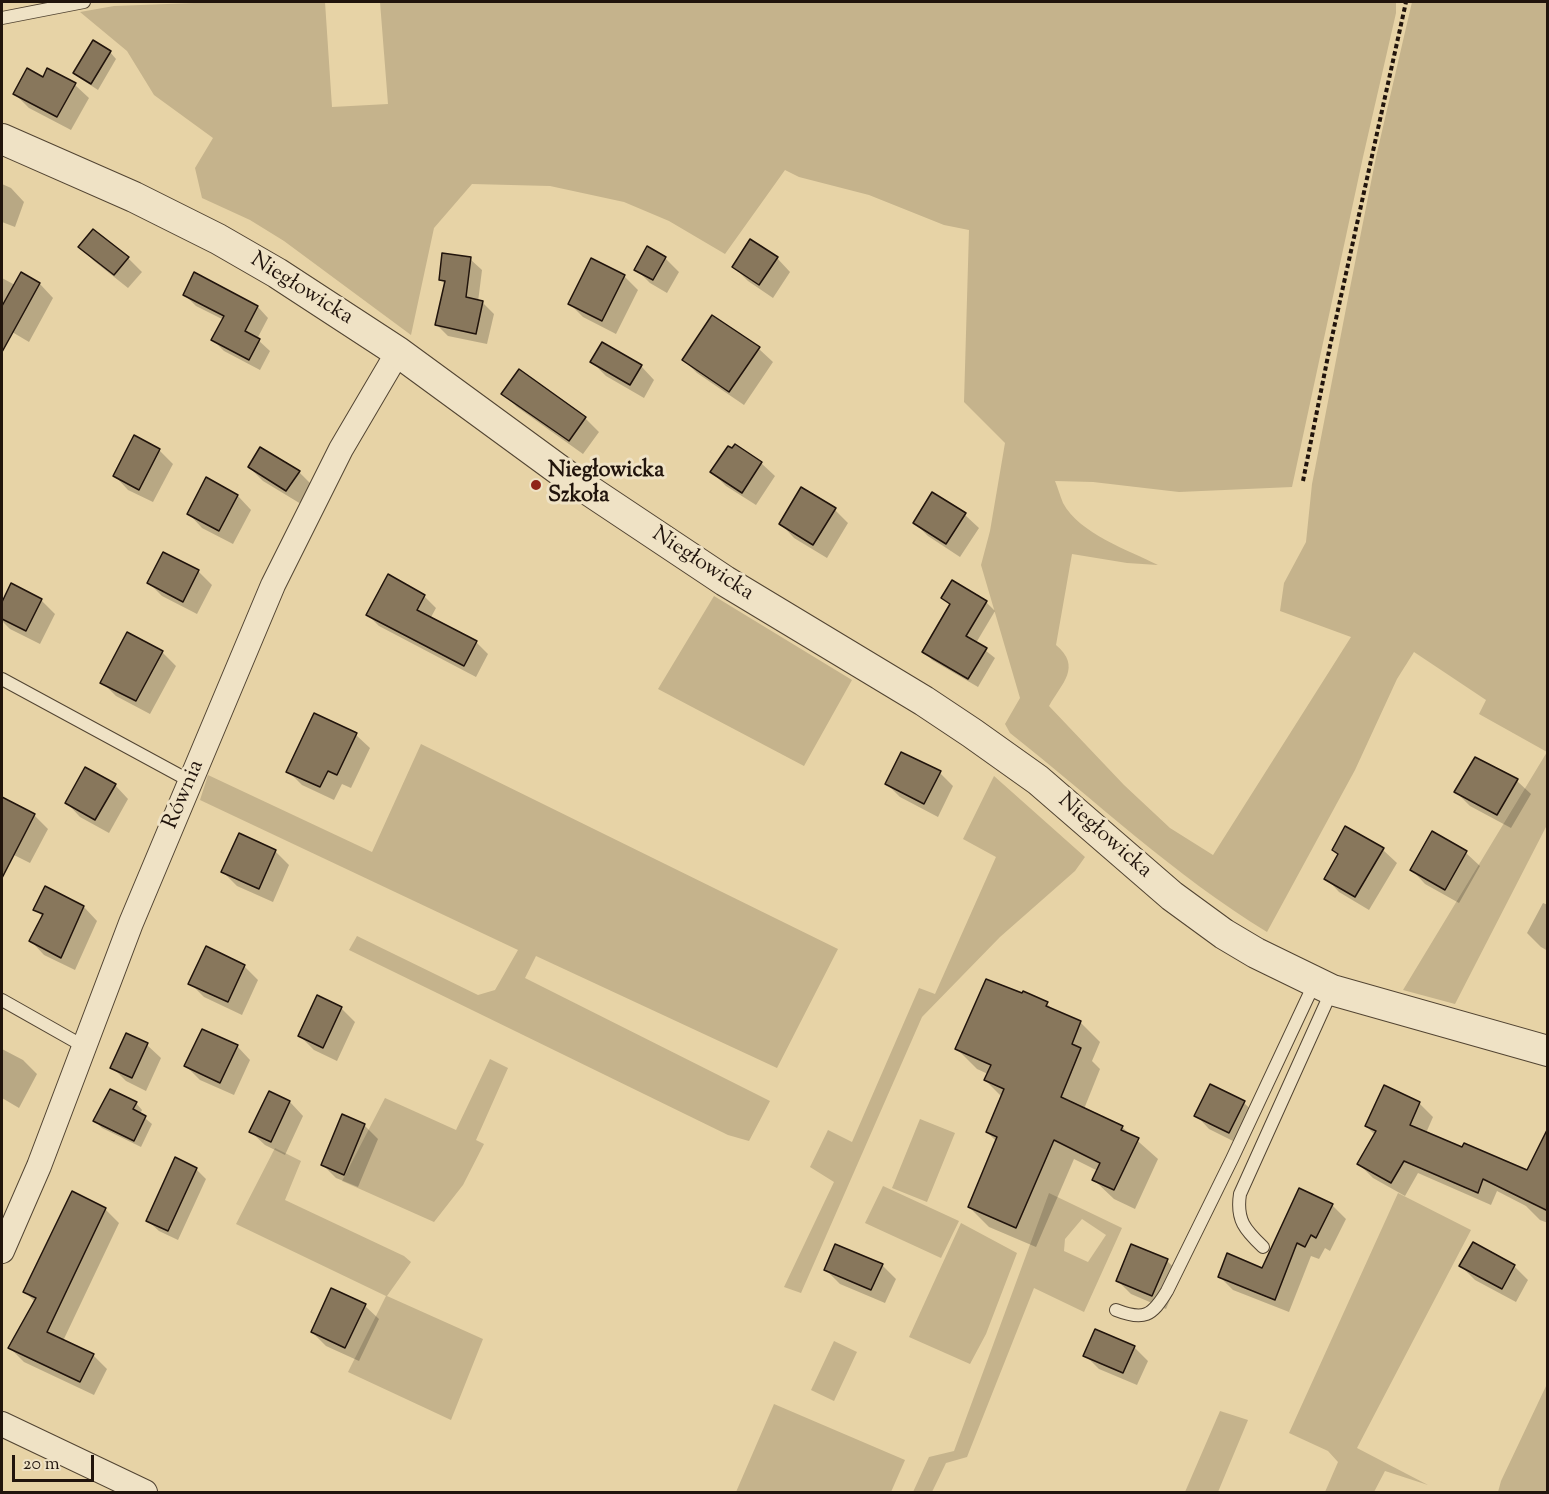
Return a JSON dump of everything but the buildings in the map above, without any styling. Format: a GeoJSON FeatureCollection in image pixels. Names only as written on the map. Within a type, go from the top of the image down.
{"type":"FeatureCollection","features":[{"type":"Feature","properties":{"kind":"street","name":"Niegłowicka"},"geometry":{"type":"LineString","coordinates":[[2,139],[134,197],[218,239],[277,273],[398,352],[566,475],[725,581],[924,701],[972,733],[1038,780],[1172,896],[1224,934],[1256,953],[1323,986],[1548,1051]]}},
{"type":"Feature","properties":{"kind":"street","name":"Równia"},"geometry":{"type":"LineString","coordinates":[[2,1251],[39,1166],[131,922],[273,585],[341,449],[398,352]]}},
{"type":"Feature","properties":{"kind":"street"},"geometry":{"type":"LineString","coordinates":[[2,1424],[145,1492]]}},
{"type":"Feature","properties":{"kind":"lane"},"geometry":{"type":"LineString","coordinates":[[2,18],[84,2]]}},
{"type":"Feature","properties":{"kind":"lane"},"geometry":{"type":"LineString","coordinates":[[2,679],[190,782]]}},
{"type":"Feature","properties":{"kind":"lane"},"geometry":{"type":"LineString","coordinates":[[1263,1247],[1241,1222],[1238,1213],[1239,1194],[1323,986]]}},
{"type":"Feature","properties":{"kind":"lane"},"geometry":{"type":"LineString","coordinates":[[1116,1310],[1134,1317],[1142,1316],[1157,1307],[1323,986]]}},
{"type":"Feature","properties":{"kind":"lane"},"geometry":{"type":"LineString","coordinates":[[2,1000],[85,1047]]}},
{"type":"Feature","properties":{"kind":"path"},"geometry":{"type":"LineString","coordinates":[[1303,481],[1330,346],[1406,2]]}},
{"type":"Feature","properties":{"kind":"shaded area"},"geometry":{"type":"Polygon","coordinates":[[[220,2],[325,2],[332,107],[388,104],[380,2],[1396,2],[1396,13],[1292,487],[1179,492],[1093,482],[1055,481],[1063,503],[1081,524],[1106,540],[1158,565],[1127,563],[1072,554],[1056,645],[1064,653],[1069,668],[1064,682],[1049,706],[1124,785],[1170,828],[1213,855],[1351,637],[1280,611],[1284,583],[1306,542],[1312,484],[1349,293],[1376,157],[1412,2],[1547,2],[1547,752],[1479,714],[1486,700],[1414,652],[1397,679],[1355,770],[1267,932],[1200,887],[1168,862],[1010,733],[1005,724],[1020,698],[981,565],[990,531],[1005,443],[964,402],[969,230],[944,225],[869,195],[799,177],[785,170],[725,254],[669,221],[624,202],[550,186],[472,184],[434,228],[411,335],[284,241],[250,220],[202,198],[195,168],[213,138],[154,95],[127,51],[80,12],[114,6],[220,2]]]}},
{"type":"Feature","properties":{"kind":"shaded area"},"geometry":{"type":"Polygon","coordinates":[[[714,596],[852,680],[804,766],[658,689],[714,596]]]}},
{"type":"Feature","properties":{"kind":"shaded area"},"geometry":{"type":"Polygon","coordinates":[[[421,744],[838,949],[777,1068],[536,956],[525,978],[770,1101],[749,1141],[728,1135],[349,950],[357,936],[478,995],[495,990],[518,950],[200,800],[208,775],[372,852],[421,744]]]}},
{"type":"Feature","properties":{"kind":"shaded area"},"geometry":{"type":"Polygon","coordinates":[[[1547,752],[1547,825],[1455,1004],[1403,990],[1547,752]]]}},
{"type":"Feature","properties":{"kind":"shaded area"},"geometry":{"type":"Polygon","coordinates":[[[994,776],[1085,857],[1075,871],[1000,937],[922,1017],[801,1293],[784,1287],[834,1182],[810,1167],[828,1130],[852,1142],[919,988],[935,994],[996,857],[963,839],[994,776]]]}},
{"type":"Feature","properties":{"kind":"shaded area"},"geometry":{"type":"Polygon","coordinates":[[[490,1059],[508,1068],[476,1140],[484,1144],[463,1185],[434,1222],[342,1181],[385,1098],[456,1130],[490,1059]]]}},
{"type":"Feature","properties":{"kind":"shaded area"},"geometry":{"type":"Polygon","coordinates":[[[920,1119],[955,1133],[927,1202],[892,1188],[920,1119]]]}},
{"type":"Feature","properties":{"kind":"shaded area"},"geometry":{"type":"Polygon","coordinates":[[[275,1148],[301,1161],[285,1200],[404,1256],[411,1262],[387,1296],[483,1339],[451,1420],[348,1372],[386,1296],[236,1224],[275,1148]]]}},
{"type":"Feature","properties":{"kind":"shaded area"},"geometry":{"type":"Polygon","coordinates":[[[883,1186],[959,1221],[941,1258],[865,1223],[883,1186]]]}},
{"type":"Feature","properties":{"kind":"shaded area"},"geometry":{"type":"Polygon","coordinates":[[[1049,1193],[1122,1228],[1084,1312],[1034,1288],[967,1457],[946,1463],[932,1492],[913,1492],[929,1457],[954,1451],[1049,1193]],[[1082,1219],[1065,1239],[1064,1251],[1088,1262],[1106,1235],[1082,1219]]]}},
{"type":"Feature","properties":{"kind":"shaded area"},"geometry":{"type":"Polygon","coordinates":[[[1398,1193],[1471,1230],[1357,1448],[1428,1485],[1385,1471],[1374,1492],[1325,1492],[1338,1462],[1328,1451],[1289,1433],[1398,1193]]]}},
{"type":"Feature","properties":{"kind":"shaded area"},"geometry":{"type":"Polygon","coordinates":[[[961,1223],[1017,1253],[986,1334],[970,1364],[909,1337],[961,1223]]]}},
{"type":"Feature","properties":{"kind":"shaded area"},"geometry":{"type":"Polygon","coordinates":[[[834,1341],[857,1352],[834,1401],[811,1390],[834,1341]]]}},
{"type":"Feature","properties":{"kind":"shaded area"},"geometry":{"type":"Polygon","coordinates":[[[1547,1384],[1547,1492],[1498,1492],[1501,1481],[1547,1384]]]}},
{"type":"Feature","properties":{"kind":"shaded area"},"geometry":{"type":"Polygon","coordinates":[[[774,1404],[905,1460],[891,1492],[736,1492],[774,1404]]]}},
{"type":"Feature","properties":{"kind":"shaded area"},"geometry":{"type":"Polygon","coordinates":[[[1220,1411],[1248,1420],[1218,1492],[1185,1492],[1220,1411]]]}},
{"type":"Feature","properties":{"kind":"place","name":"Niegłowicka Szkoła"},"geometry":{"type":"Point","coordinates":[536,485]}}]}
